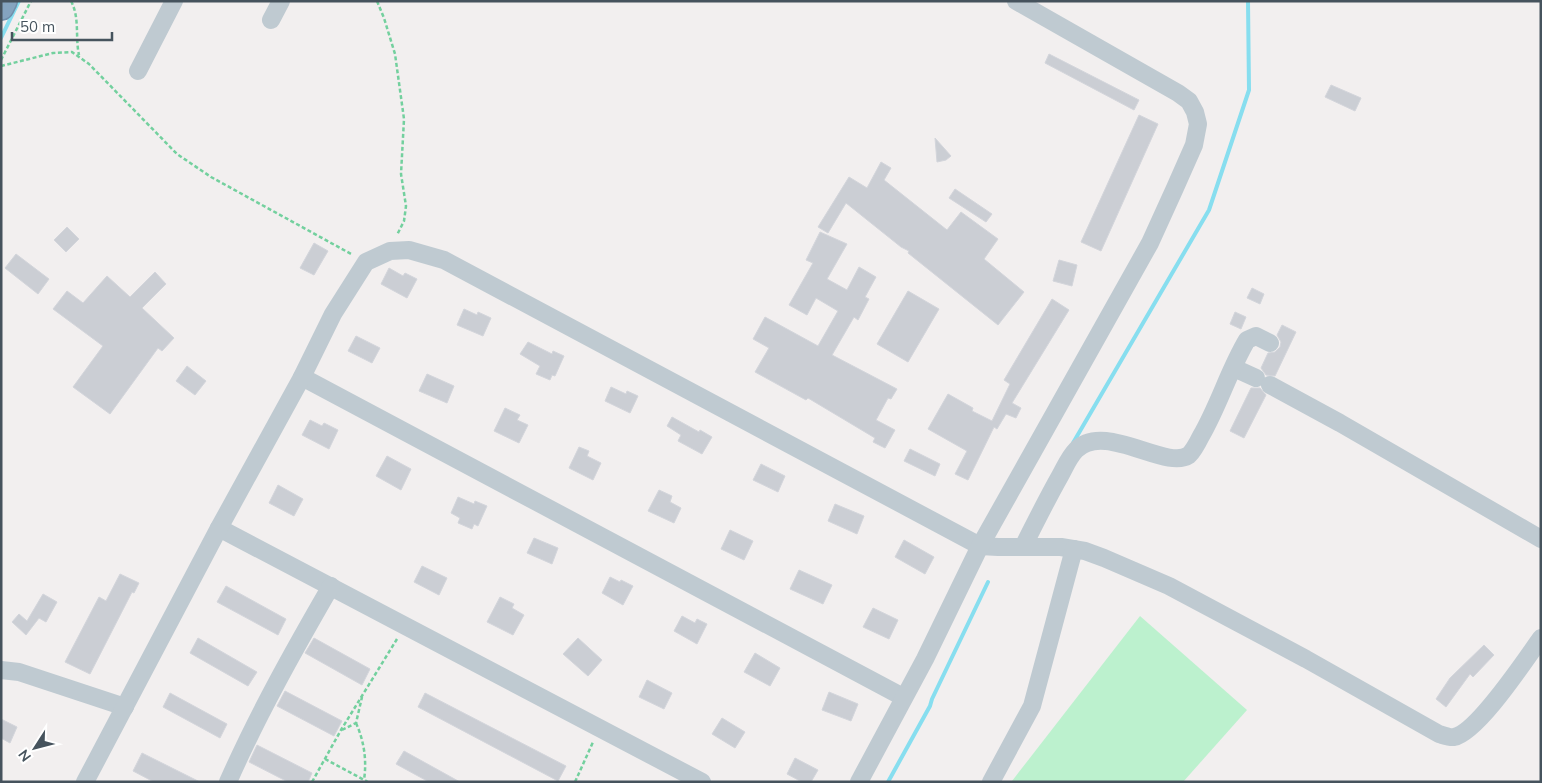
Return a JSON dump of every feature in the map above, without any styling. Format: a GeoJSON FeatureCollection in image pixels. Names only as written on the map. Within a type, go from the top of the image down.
{"type":"FeatureCollection","features":[{"type":"Feature","properties":{"kind":"highway"},"geometry":{"type":"LineString","coordinates":[[1,7],[4,1]]}},
{"type":"Feature","properties":{"kind":"lane"},"geometry":{"type":"LineString","coordinates":[[138,71],[174,1]]}},
{"type":"Feature","properties":{"kind":"lane"},"geometry":{"type":"LineString","coordinates":[[271,20],[281,1]]}},
{"type":"Feature","properties":{"kind":"lane"},"geometry":{"type":"LineString","coordinates":[[859,782],[925,659],[980,546],[1150,243],[1194,145],[1198,124],[1189,102],[1172,89],[1016,1]]}},
{"type":"Feature","properties":{"kind":"lane"},"geometry":{"type":"LineString","coordinates":[[85,782],[302,377],[333,314],[366,262],[390,250],[409,250],[444,260],[980,546],[1074,549],[1104,558],[1169,586],[1306,658],[1439,734],[1453,737],[1465,732],[1479,720],[1541,638]]}},
{"type":"Feature","properties":{"kind":"lane"},"geometry":{"type":"LineString","coordinates":[[1023,547],[1055,484],[1076,450],[1090,442],[1102,441],[1129,445],[1179,459],[1187,456],[1192,452],[1206,426],[1247,340],[1256,336],[1270,342]]}},
{"type":"Feature","properties":{"kind":"lane"},"geometry":{"type":"LineString","coordinates":[[1234,368],[1340,423],[1541,539]]}},
{"type":"Feature","properties":{"kind":"lane"},"geometry":{"type":"LineString","coordinates":[[302,377],[903,697]]}},
{"type":"Feature","properties":{"kind":"lane"},"geometry":{"type":"LineString","coordinates":[[220,528],[702,782]]}},
{"type":"Feature","properties":{"kind":"lane"},"geometry":{"type":"LineString","coordinates":[[990,782],[1032,706],[1074,549]]}},
{"type":"Feature","properties":{"kind":"lane"},"geometry":{"type":"LineString","coordinates":[[228,782],[272,690],[331,586]]}},
{"type":"Feature","properties":{"kind":"lane"},"geometry":{"type":"LineString","coordinates":[[1,670],[19,672],[125,707]]}},
{"type":"Feature","properties":{"kind":"path"},"geometry":{"type":"LineString","coordinates":[[1,60],[32,1]]}},
{"type":"Feature","properties":{"kind":"path"},"geometry":{"type":"LineString","coordinates":[[71,1],[77,16],[76,32],[79,55]]}},
{"type":"Feature","properties":{"kind":"path"},"geometry":{"type":"LineString","coordinates":[[376,1],[384,18],[395,54],[404,119],[401,174],[406,206],[404,221],[390,250]]}},
{"type":"Feature","properties":{"kind":"path"},"geometry":{"type":"LineString","coordinates":[[1,66],[64,51],[79,55],[177,154],[219,182],[366,262]]}},
{"type":"Feature","properties":{"kind":"path"},"geometry":{"type":"LineString","coordinates":[[312,782],[341,730],[406,625]]}},
{"type":"Feature","properties":{"kind":"path"},"geometry":{"type":"LineString","coordinates":[[362,695],[356,723],[365,754],[364,780]]}},
{"type":"Feature","properties":{"kind":"path"},"geometry":{"type":"LineString","coordinates":[[341,730],[356,723]]}},
{"type":"Feature","properties":{"kind":"path"},"geometry":{"type":"LineString","coordinates":[[575,782],[600,727]]}},
{"type":"Feature","properties":{"kind":"path"},"geometry":{"type":"LineString","coordinates":[[325,759],[368,782]]}},
{"type":"Feature","properties":{"kind":"green space"},"geometry":{"type":"Polygon","coordinates":[[[1140,616],[1247,710],[1183,782],[1012,781],[1140,616]]]}},
{"type":"Feature","properties":{"kind":"building"},"geometry":{"type":"Polygon","coordinates":[[[1049,54],[1139,100],[1134,110],[1045,63],[1049,54]]]}},
{"type":"Feature","properties":{"kind":"building"},"geometry":{"type":"Polygon","coordinates":[[[1331,85],[1361,98],[1355,111],[1325,97],[1331,85]]]}},
{"type":"Feature","properties":{"kind":"building"},"geometry":{"type":"Polygon","coordinates":[[[1139,115],[1158,124],[1101,251],[1081,242],[1139,115]]]}},
{"type":"Feature","properties":{"kind":"building"},"geometry":{"type":"Polygon","coordinates":[[[935,138],[951,156],[946,160],[937,162],[935,138]]]}},
{"type":"Feature","properties":{"kind":"building"},"geometry":{"type":"Polygon","coordinates":[[[881,162],[891,168],[884,180],[947,230],[961,212],[998,239],[984,259],[1024,292],[998,325],[908,253],[909,251],[901,247],[846,203],[828,233],[818,227],[849,177],[867,188],[881,162]]]}},
{"type":"Feature","properties":{"kind":"building"},"geometry":{"type":"Polygon","coordinates":[[[955,189],[992,214],[986,222],[949,198],[955,189]]]}},
{"type":"Feature","properties":{"kind":"building"},"geometry":{"type":"Polygon","coordinates":[[[67,227],[79,239],[66,252],[54,240],[67,227]]]}},
{"type":"Feature","properties":{"kind":"building"},"geometry":{"type":"Polygon","coordinates":[[[820,232],[847,244],[827,279],[847,290],[859,267],[876,277],[865,297],[869,299],[858,320],[854,317],[832,355],[897,389],[891,399],[888,398],[876,420],[895,430],[885,448],[873,442],[875,438],[808,398],[806,400],[755,372],[769,348],[753,339],[765,317],[818,346],[838,311],[816,298],[807,315],[789,305],[813,263],[806,260],[820,232]]]}},
{"type":"Feature","properties":{"kind":"building"},"geometry":{"type":"Polygon","coordinates":[[[314,243],[328,251],[314,275],[300,268],[314,243]]]}},
{"type":"Feature","properties":{"kind":"building"},"geometry":{"type":"Polygon","coordinates":[[[16,254],[49,279],[38,294],[5,268],[16,254]]]}},
{"type":"Feature","properties":{"kind":"building"},"geometry":{"type":"Polygon","coordinates":[[[1059,260],[1077,265],[1072,286],[1053,281],[1059,260]]]}},
{"type":"Feature","properties":{"kind":"building"},"geometry":{"type":"Polygon","coordinates":[[[389,268],[403,276],[405,273],[417,279],[407,298],[381,284],[389,268]]]}},
{"type":"Feature","properties":{"kind":"building"},"geometry":{"type":"Polygon","coordinates":[[[155,272],[166,284],[142,308],[174,338],[162,351],[158,348],[110,414],[73,387],[103,346],[53,309],[67,291],[83,303],[107,276],[130,297],[155,272]]]}},
{"type":"Feature","properties":{"kind":"building"},"geometry":{"type":"Polygon","coordinates":[[[1252,288],[1264,294],[1260,304],[1247,298],[1252,288]]]}},
{"type":"Feature","properties":{"kind":"building"},"geometry":{"type":"Polygon","coordinates":[[[908,291],[939,309],[908,362],[877,344],[908,291]]]}},
{"type":"Feature","properties":{"kind":"building"},"geometry":{"type":"Polygon","coordinates":[[[1052,299],[1069,310],[1012,403],[1021,408],[1016,418],[1006,414],[997,429],[994,427],[968,480],[955,474],[967,451],[928,429],[948,394],[973,408],[972,411],[992,421],[1010,384],[1004,380],[1052,299]]]}},
{"type":"Feature","properties":{"kind":"building"},"geometry":{"type":"Polygon","coordinates":[[[464,309],[477,315],[478,312],[491,318],[483,336],[457,325],[464,309]]]}},
{"type":"Feature","properties":{"kind":"building"},"geometry":{"type":"Polygon","coordinates":[[[1235,312],[1246,317],[1241,329],[1230,324],[1235,312]]]}},
{"type":"Feature","properties":{"kind":"building"},"geometry":{"type":"Polygon","coordinates":[[[1282,325],[1296,332],[1275,376],[1266,375],[1261,368],[1268,353],[1275,352],[1280,347],[1281,342],[1277,335],[1282,325]]]}},
{"type":"Feature","properties":{"kind":"building"},"geometry":{"type":"Polygon","coordinates":[[[356,336],[380,348],[372,363],[348,351],[356,336]]]}},
{"type":"Feature","properties":{"kind":"building"},"geometry":{"type":"Polygon","coordinates":[[[528,342],[552,354],[553,351],[564,356],[555,376],[552,375],[550,380],[536,374],[540,366],[520,354],[528,342]]]}},
{"type":"Feature","properties":{"kind":"building"},"geometry":{"type":"Polygon","coordinates":[[[187,366],[206,381],[195,395],[176,381],[187,366]]]}},
{"type":"Feature","properties":{"kind":"building"},"geometry":{"type":"Polygon","coordinates":[[[427,374],[454,386],[447,403],[419,391],[427,374]]]}},
{"type":"Feature","properties":{"kind":"building"},"geometry":{"type":"Polygon","coordinates":[[[611,387],[626,394],[627,391],[638,396],[630,413],[605,401],[611,387]]]}},
{"type":"Feature","properties":{"kind":"building"},"geometry":{"type":"Polygon","coordinates":[[[1251,388],[1260,388],[1266,395],[1244,438],[1230,431],[1251,388]]]}},
{"type":"Feature","properties":{"kind":"building"},"geometry":{"type":"Polygon","coordinates":[[[505,408],[520,415],[517,420],[528,425],[519,443],[494,431],[505,408]]]}},
{"type":"Feature","properties":{"kind":"building"},"geometry":{"type":"Polygon","coordinates":[[[672,417],[712,437],[702,454],[678,441],[681,435],[667,426],[672,417]]]}},
{"type":"Feature","properties":{"kind":"building"},"geometry":{"type":"Polygon","coordinates":[[[310,420],[322,426],[324,423],[338,430],[329,449],[302,435],[310,420]]]}},
{"type":"Feature","properties":{"kind":"building"},"geometry":{"type":"Polygon","coordinates":[[[579,447],[589,451],[587,456],[601,463],[593,480],[569,468],[579,447]]]}},
{"type":"Feature","properties":{"kind":"building"},"geometry":{"type":"Polygon","coordinates":[[[910,449],[940,464],[935,476],[904,461],[910,449]]]}},
{"type":"Feature","properties":{"kind":"building"},"geometry":{"type":"Polygon","coordinates":[[[387,456],[411,469],[401,490],[376,476],[387,456]]]}},
{"type":"Feature","properties":{"kind":"building"},"geometry":{"type":"Polygon","coordinates":[[[761,464],[785,476],[778,492],[753,480],[761,464]]]}},
{"type":"Feature","properties":{"kind":"building"},"geometry":{"type":"Polygon","coordinates":[[[278,485],[303,499],[294,516],[269,503],[278,485]]]}},
{"type":"Feature","properties":{"kind":"building"},"geometry":{"type":"Polygon","coordinates":[[[659,490],[672,496],[670,502],[681,508],[674,523],[648,511],[659,490]]]}},
{"type":"Feature","properties":{"kind":"building"},"geometry":{"type":"Polygon","coordinates":[[[458,497],[474,504],[475,501],[487,506],[478,526],[474,524],[472,529],[458,523],[460,518],[451,513],[458,497]]]}},
{"type":"Feature","properties":{"kind":"building"},"geometry":{"type":"Polygon","coordinates":[[[835,504],[864,516],[857,534],[828,521],[835,504]]]}},
{"type":"Feature","properties":{"kind":"building"},"geometry":{"type":"Polygon","coordinates":[[[730,530],[753,541],[744,560],[721,549],[730,530]]]}},
{"type":"Feature","properties":{"kind":"building"},"geometry":{"type":"Polygon","coordinates":[[[534,538],[558,548],[552,564],[527,553],[534,538]]]}},
{"type":"Feature","properties":{"kind":"building"},"geometry":{"type":"Polygon","coordinates":[[[904,540],[934,557],[925,574],[895,557],[904,540]]]}},
{"type":"Feature","properties":{"kind":"building"},"geometry":{"type":"Polygon","coordinates":[[[422,566],[447,578],[439,595],[414,582],[422,566]]]}},
{"type":"Feature","properties":{"kind":"building"},"geometry":{"type":"Polygon","coordinates":[[[799,570],[832,585],[823,604],[790,589],[799,570]]]}},
{"type":"Feature","properties":{"kind":"building"},"geometry":{"type":"Polygon","coordinates":[[[120,574],[139,583],[134,593],[132,592],[90,674],[65,662],[99,597],[106,601],[120,574]]]}},
{"type":"Feature","properties":{"kind":"building"},"geometry":{"type":"Polygon","coordinates":[[[610,577],[633,586],[623,605],[602,593],[610,577]]]}},
{"type":"Feature","properties":{"kind":"building"},"geometry":{"type":"Polygon","coordinates":[[[226,586],[286,619],[278,635],[217,602],[226,586]]]}},
{"type":"Feature","properties":{"kind":"building"},"geometry":{"type":"Polygon","coordinates":[[[43,594],[57,602],[46,622],[39,618],[26,635],[12,622],[19,614],[27,621],[43,594]]]}},
{"type":"Feature","properties":{"kind":"building"},"geometry":{"type":"Polygon","coordinates":[[[500,597],[514,604],[512,608],[524,615],[513,635],[487,622],[500,597]]]}},
{"type":"Feature","properties":{"kind":"building"},"geometry":{"type":"Polygon","coordinates":[[[873,608],[898,620],[889,639],[863,627],[873,608]]]}},
{"type":"Feature","properties":{"kind":"building"},"geometry":{"type":"Polygon","coordinates":[[[682,616],[695,623],[697,619],[707,624],[697,644],[674,631],[682,616]]]}},
{"type":"Feature","properties":{"kind":"building"},"geometry":{"type":"Polygon","coordinates":[[[198,638],[257,672],[248,686],[190,653],[198,638]]]}},
{"type":"Feature","properties":{"kind":"building"},"geometry":{"type":"Polygon","coordinates":[[[314,638],[370,669],[362,685],[305,653],[314,638]]]}},
{"type":"Feature","properties":{"kind":"building"},"geometry":{"type":"Polygon","coordinates":[[[578,638],[602,660],[588,676],[563,654],[578,638]]]}},
{"type":"Feature","properties":{"kind":"building"},"geometry":{"type":"Polygon","coordinates":[[[1484,645],[1494,655],[1473,677],[1470,674],[1446,707],[1436,699],[1450,678],[1484,645]]]}},
{"type":"Feature","properties":{"kind":"building"},"geometry":{"type":"Polygon","coordinates":[[[755,653],[780,668],[770,686],[744,672],[755,653]]]}},
{"type":"Feature","properties":{"kind":"building"},"geometry":{"type":"Polygon","coordinates":[[[647,680],[672,693],[664,709],[639,697],[647,680]]]}},
{"type":"Feature","properties":{"kind":"building"},"geometry":{"type":"Polygon","coordinates":[[[285,691],[342,721],[334,736],[277,706],[285,691]]]}},
{"type":"Feature","properties":{"kind":"building"},"geometry":{"type":"Polygon","coordinates":[[[829,692],[858,704],[851,721],[822,710],[829,692]]]}},
{"type":"Feature","properties":{"kind":"building"},"geometry":{"type":"Polygon","coordinates":[[[170,693],[227,724],[220,738],[163,707],[170,693]]]}},
{"type":"Feature","properties":{"kind":"building"},"geometry":{"type":"Polygon","coordinates":[[[425,693],[566,766],[558,781],[418,707],[425,693]]]}},
{"type":"Feature","properties":{"kind":"building"},"geometry":{"type":"Polygon","coordinates":[[[722,718],[745,732],[735,748],[712,734],[722,718]]]}},
{"type":"Feature","properties":{"kind":"building"},"geometry":{"type":"Polygon","coordinates":[[[1,719],[17,727],[10,743],[1,738],[1,719]]]}},
{"type":"Feature","properties":{"kind":"building"},"geometry":{"type":"Polygon","coordinates":[[[257,745],[312,773],[308,782],[288,782],[249,762],[257,745]]]}},
{"type":"Feature","properties":{"kind":"building"},"geometry":{"type":"Polygon","coordinates":[[[404,751],[460,782],[429,782],[396,764],[404,751]]]}},
{"type":"Feature","properties":{"kind":"building"},"geometry":{"type":"Polygon","coordinates":[[[142,753],[200,782],[154,782],[133,771],[142,753]]]}},
{"type":"Feature","properties":{"kind":"building"},"geometry":{"type":"Polygon","coordinates":[[[795,758],[818,770],[811,782],[802,782],[787,774],[795,758]]]}},
{"type":"Feature","properties":{"kind":"waterway"},"geometry":{"type":"LineString","coordinates":[[1,38],[19,1]]}},
{"type":"Feature","properties":{"kind":"waterway"},"geometry":{"type":"LineString","coordinates":[[1073,443],[1209,210],[1249,90],[1248,1]]}},
{"type":"Feature","properties":{"kind":"waterway"},"geometry":{"type":"LineString","coordinates":[[888,782],[930,706],[988,582]]}}]}
